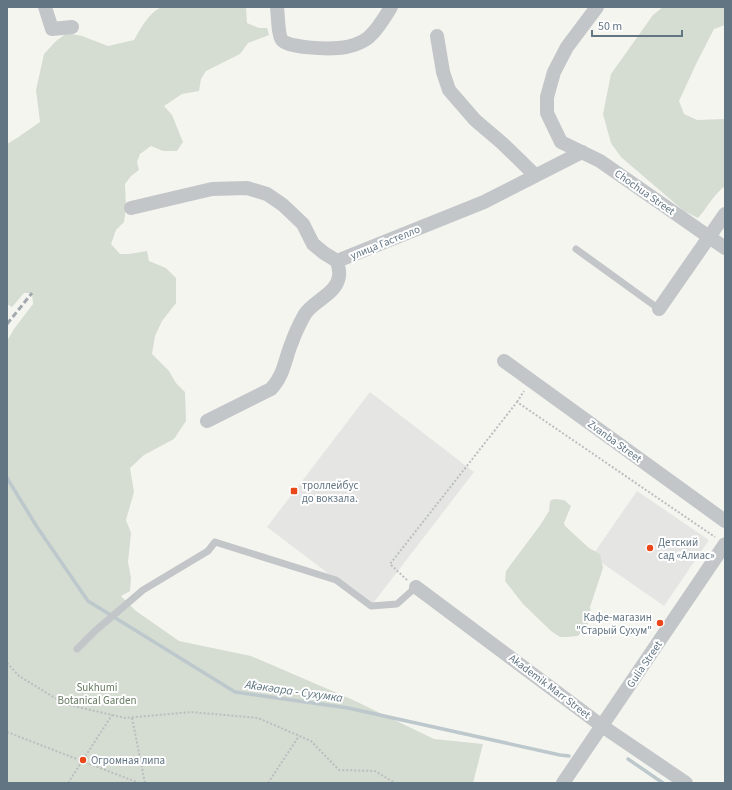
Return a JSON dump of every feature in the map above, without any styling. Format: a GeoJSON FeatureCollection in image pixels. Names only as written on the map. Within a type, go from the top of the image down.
{"type":"FeatureCollection","features":[{"type":"Feature","properties":{"kind":"street"},"geometry":{"type":"LineString","coordinates":[[45,7],[52,29],[72,27]]}},
{"type":"Feature","properties":{"kind":"street"},"geometry":{"type":"LineString","coordinates":[[277,7],[279,23],[278,33],[282,40],[293,46],[339,48],[357,44],[369,36],[391,7]]}},
{"type":"Feature","properties":{"kind":"street","name":"Chochua Street"},"geometry":{"type":"LineString","coordinates":[[597,7],[567,47],[554,72],[547,97],[547,113],[561,142],[600,161],[725,248]]}},
{"type":"Feature","properties":{"kind":"street"},"geometry":{"type":"LineString","coordinates":[[437,36],[443,72],[449,90],[475,120],[502,143],[535,175]]}},
{"type":"Feature","properties":{"kind":"street","name":"улица Гастелло"},"geometry":{"type":"LineString","coordinates":[[131,208],[212,189],[247,188],[267,194],[283,205],[302,224],[313,244],[337,261],[484,202],[582,152]]}},
{"type":"Feature","properties":{"kind":"street"},"geometry":{"type":"LineString","coordinates":[[659,309],[725,214]]}},
{"type":"Feature","properties":{"kind":"street"},"geometry":{"type":"LineString","coordinates":[[207,421],[271,389],[277,383],[284,370],[291,342],[306,313],[336,285],[339,276],[337,261]]}},
{"type":"Feature","properties":{"kind":"street","name":"Zvanba Street"},"geometry":{"type":"LineString","coordinates":[[504,361],[725,521]]}},
{"type":"Feature","properties":{"kind":"street","name":"Gulia Street"},"geometry":{"type":"LineString","coordinates":[[563,783],[725,544]]}},
{"type":"Feature","properties":{"kind":"street","name":"Akademik Marr Street"},"geometry":{"type":"LineString","coordinates":[[416,587],[602,726],[686,783]]}},
{"type":"Feature","properties":{"kind":"lane"},"geometry":{"type":"LineString","coordinates":[[576,249],[659,309]]}},
{"type":"Feature","properties":{"kind":"lane"},"geometry":{"type":"LineString","coordinates":[[77,649],[94,631],[143,590],[208,551],[215,542],[336,580],[371,606],[397,604],[416,587]]}},
{"type":"Feature","properties":{"kind":"path"},"geometry":{"type":"LineString","coordinates":[[416,587],[390,564],[517,402],[725,544]]}},
{"type":"Feature","properties":{"kind":"path"},"geometry":{"type":"LineString","coordinates":[[7,663],[19,676],[65,704],[125,718],[191,712],[258,718],[311,741],[339,770],[375,771],[395,783]]}},
{"type":"Feature","properties":{"kind":"path"},"geometry":{"type":"LineString","coordinates":[[68,783],[112,715]]}},
{"type":"Feature","properties":{"kind":"path"},"geometry":{"type":"LineString","coordinates":[[132,718],[145,783]]}},
{"type":"Feature","properties":{"kind":"path"},"geometry":{"type":"LineString","coordinates":[[7,732],[139,783]]}},
{"type":"Feature","properties":{"kind":"path"},"geometry":{"type":"LineString","coordinates":[[268,783],[299,736]]}},
{"type":"Feature","properties":{"kind":"shaded area"},"geometry":{"type":"Polygon","coordinates":[[[370,392],[474,472],[371,606],[267,527],[370,392]]]}},
{"type":"Feature","properties":{"kind":"shaded area","name":"Детский сад «Алиас»"},"geometry":{"type":"Polygon","coordinates":[[[637,491],[709,540],[664,606],[592,556],[637,491]]]}},
{"type":"Feature","properties":{"kind":"green space","name":"Sukhumi Botanical Garden"},"geometry":{"type":"Polygon","coordinates":[[[162,7],[246,7],[247,23],[259,28],[267,28],[269,35],[248,43],[240,54],[206,71],[201,79],[199,91],[182,94],[164,106],[172,115],[183,142],[177,151],[163,151],[151,146],[140,154],[137,162],[139,170],[131,176],[125,184],[126,208],[124,222],[116,230],[111,244],[120,254],[147,251],[149,261],[166,268],[176,278],[176,303],[162,321],[155,336],[152,354],[169,371],[176,383],[185,392],[186,421],[174,439],[144,455],[130,468],[134,492],[126,520],[131,533],[128,562],[131,578],[130,591],[121,596],[136,611],[179,641],[251,656],[351,699],[434,739],[483,744],[473,783],[7,783],[7,341],[33,304],[32,293],[24,293],[12,307],[7,304],[7,144],[40,122],[36,90],[44,54],[56,41],[67,33],[82,36],[108,46],[134,40],[149,16],[157,9],[162,7]]]}},
{"type":"Feature","properties":{"kind":"green space"},"geometry":{"type":"Polygon","coordinates":[[[663,7],[725,7],[725,25],[714,29],[679,101],[684,114],[697,120],[725,119],[725,186],[714,197],[698,218],[684,211],[621,157],[611,143],[603,114],[611,74],[653,15],[663,7]]]}},
{"type":"Feature","properties":{"kind":"green space"},"geometry":{"type":"Polygon","coordinates":[[[554,499],[564,500],[571,506],[564,523],[565,526],[589,548],[600,554],[603,568],[590,607],[592,617],[578,636],[560,637],[551,631],[523,604],[505,581],[506,571],[541,524],[549,511],[550,501],[554,499]]]}},
{"type":"Feature","properties":{"kind":"waterway","name":"Аҟәкәара - Сухумка"},"geometry":{"type":"LineString","coordinates":[[7,478],[37,527],[88,601],[235,692],[348,708],[569,756]]}},
{"type":"Feature","properties":{"kind":"waterway","name":"Аҟәкәара - Сухумка"},"geometry":{"type":"LineString","coordinates":[[628,759],[663,783]]}},
{"type":"Feature","properties":{"kind":"railway"},"geometry":{"type":"LineString","coordinates":[[7,324],[32,293]]}},
{"type":"Feature","properties":{"kind":"place","name":"троллейбус до вокзала."},"geometry":{"type":"Point","coordinates":[294,491]}},
{"type":"Feature","properties":{"kind":"place","name":"Детский сад «Алиас»"},"geometry":{"type":"Point","coordinates":[650,548]}},
{"type":"Feature","properties":{"kind":"place","name":"Кафе-магазин \"Старый Сухум\""},"geometry":{"type":"Point","coordinates":[660,623]}},
{"type":"Feature","properties":{"kind":"place","name":"Огромная липа"},"geometry":{"type":"Point","coordinates":[83,760]}}]}
